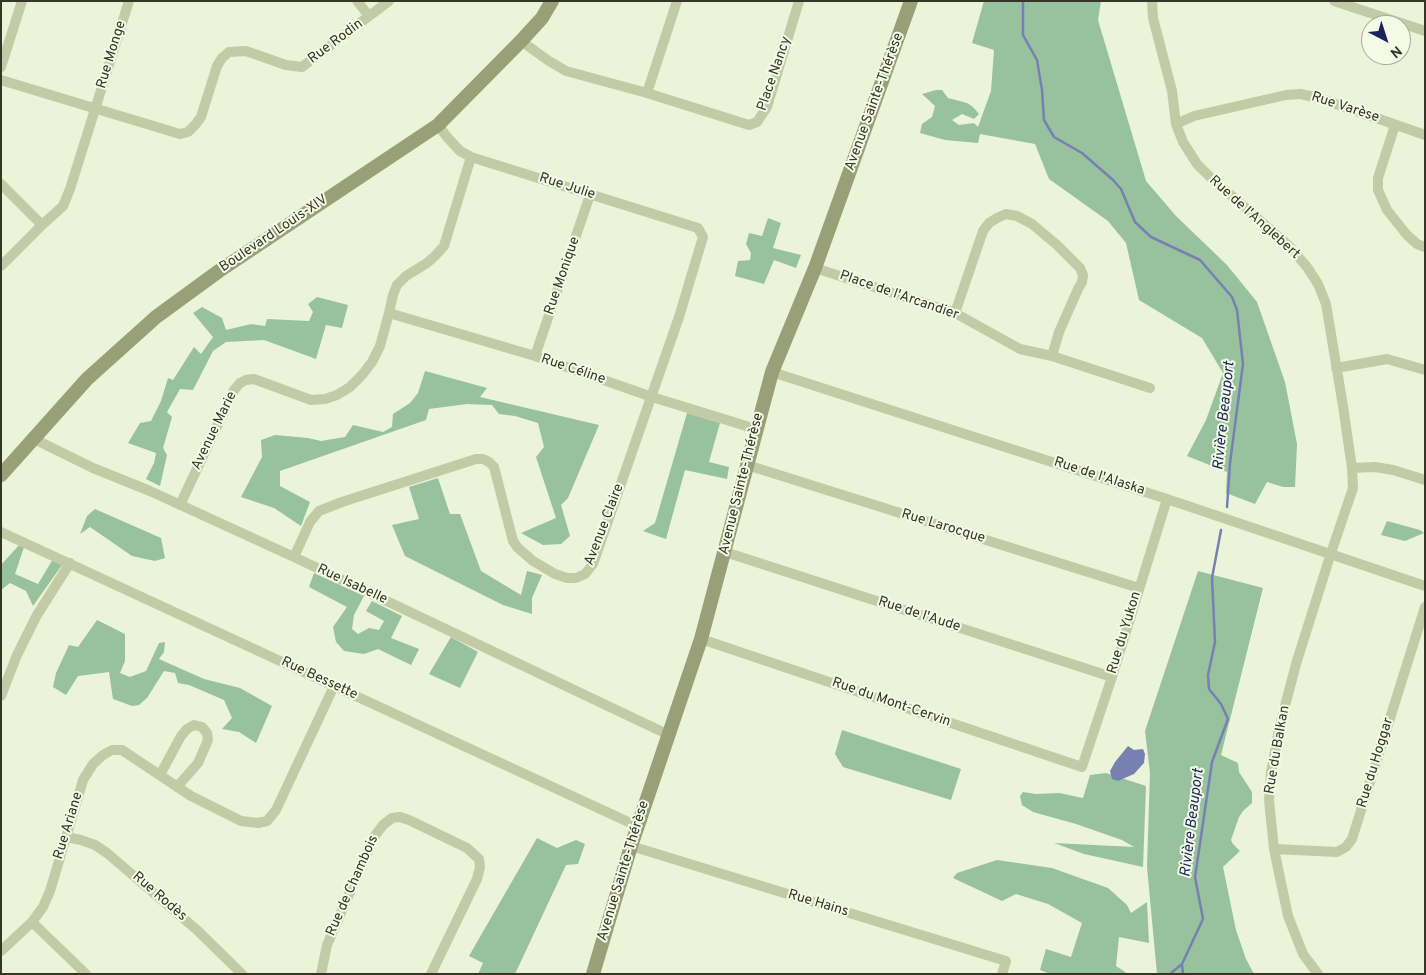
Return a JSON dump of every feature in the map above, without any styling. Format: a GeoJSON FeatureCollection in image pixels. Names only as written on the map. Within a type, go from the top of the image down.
{"type":"FeatureCollection","features":[{"type":"Feature","properties":{"kind":"street"},"geometry":{"type":"LineString","coordinates":[[1,67],[22,1]]}},
{"type":"Feature","properties":{"kind":"street","name":"Rue Monge"},"geometry":{"type":"LineString","coordinates":[[1,266],[63,206],[96,109],[129,1]]}},
{"type":"Feature","properties":{"kind":"street"},"geometry":{"type":"LineString","coordinates":[[357,1],[369,16]]}},
{"type":"Feature","properties":{"kind":"street","name":"Rue Rodin"},"geometry":{"type":"LineString","coordinates":[[96,109],[172,132],[180,134],[188,132],[201,117],[217,66],[229,52],[246,50],[286,65],[302,67],[389,1]]}},
{"type":"Feature","properties":{"kind":"street","name":"Boulevard Louis-XIV"},"geometry":{"type":"LineString","coordinates":[[1,475],[87,379],[156,317],[219,271],[438,125],[522,42],[542,18],[552,1]]}},
{"type":"Feature","properties":{"kind":"street"},"geometry":{"type":"LineString","coordinates":[[647,93],[677,1]]}},
{"type":"Feature","properties":{"kind":"street","name":"Place Nancy"},"geometry":{"type":"LineString","coordinates":[[522,42],[566,71],[647,93],[750,125],[757,122],[767,107],[799,1]]}},
{"type":"Feature","properties":{"kind":"street","name":"Avenue Sainte-Thérèse"},"geometry":{"type":"LineString","coordinates":[[593,974],[630,846],[701,639],[772,372],[815,268],[911,1]]}},
{"type":"Feature","properties":{"kind":"street","name":"Rue de l'Anglebert"},"geometry":{"type":"LineString","coordinates":[[1152,1],[1154,18],[1172,91],[1176,124],[1183,142],[1197,164],[1209,176],[1289,246],[1311,273],[1318,284],[1326,304],[1343,406],[1353,488],[1331,554]]}},
{"type":"Feature","properties":{"kind":"street"},"geometry":{"type":"LineString","coordinates":[[1334,1],[1425,31]]}},
{"type":"Feature","properties":{"kind":"street"},"geometry":{"type":"LineString","coordinates":[[1,80],[96,109]]}},
{"type":"Feature","properties":{"kind":"street","name":"Rue Varèse"},"geometry":{"type":"LineString","coordinates":[[1176,124],[1203,114],[1286,95],[1300,94],[1319,98],[1425,135]]}},
{"type":"Feature","properties":{"kind":"street","name":"Rue Julie"},"geometry":{"type":"LineString","coordinates":[[438,125],[460,151],[471,156],[698,228],[703,237]]}},
{"type":"Feature","properties":{"kind":"street"},"geometry":{"type":"LineString","coordinates":[[1395,125],[1378,178],[1378,190],[1386,210],[1407,236],[1417,244],[1425,247]]}},
{"type":"Feature","properties":{"kind":"street","name":"Avenue Marie"},"geometry":{"type":"LineString","coordinates":[[180,505],[234,390],[240,383],[246,380],[254,380],[311,400],[325,399],[337,395],[350,387],[362,375],[372,362],[380,346],[397,285],[406,276],[436,256],[444,246],[471,156]]}},
{"type":"Feature","properties":{"kind":"street"},"geometry":{"type":"LineString","coordinates":[[1,184],[42,225]]}},
{"type":"Feature","properties":{"kind":"street","name":"Rue Monique"},"geometry":{"type":"LineString","coordinates":[[535,356],[590,195]]}},
{"type":"Feature","properties":{"kind":"street"},"geometry":{"type":"LineString","coordinates":[[955,313],[983,230],[989,223],[1006,214],[1017,216],[1032,224],[1057,245],[1080,268],[1083,274],[1082,282],[1059,332],[1052,356]]}},
{"type":"Feature","properties":{"kind":"street","name":"Avenue Claire"},"geometry":{"type":"LineString","coordinates":[[294,557],[310,522],[319,511],[476,459],[483,459],[494,467],[513,541],[518,548],[533,561],[555,574],[576,578],[585,574],[593,564],[652,397],[703,237]]}},
{"type":"Feature","properties":{"kind":"street","name":"Place de l'Arcandier"},"geometry":{"type":"LineString","coordinates":[[815,268],[955,313],[1020,349],[1052,356],[1150,388]]}},
{"type":"Feature","properties":{"kind":"street","name":"Rue Céline"},"geometry":{"type":"LineString","coordinates":[[389,313],[535,356],[652,397],[756,429]]}},
{"type":"Feature","properties":{"kind":"street"},"geometry":{"type":"LineString","coordinates":[[1336,368],[1387,360],[1425,370]]}},
{"type":"Feature","properties":{"kind":"street","name":"Rue de l'Alaska"},"geometry":{"type":"LineString","coordinates":[[772,372],[1168,499],[1425,586]]}},
{"type":"Feature","properties":{"kind":"street","name":"Rue Isabelle"},"geometry":{"type":"LineString","coordinates":[[34,439],[93,468],[150,491],[294,557],[669,735]]}},
{"type":"Feature","properties":{"kind":"street","name":"Rue Larocque"},"geometry":{"type":"LineString","coordinates":[[747,465],[1139,588]]}},
{"type":"Feature","properties":{"kind":"street"},"geometry":{"type":"LineString","coordinates":[[1352,468],[1384,468],[1425,480]]}},
{"type":"Feature","properties":{"kind":"street","name":"Rue du Yukon"},"geometry":{"type":"LineString","coordinates":[[1082,766],[1168,499]]}},
{"type":"Feature","properties":{"kind":"street","name":"Rue Bessette"},"geometry":{"type":"LineString","coordinates":[[1,532],[637,826]]}},
{"type":"Feature","properties":{"kind":"street","name":"Rue de l'Aude"},"geometry":{"type":"LineString","coordinates":[[725,552],[1112,677]]}},
{"type":"Feature","properties":{"kind":"street","name":"Rue du Balkan"},"geometry":{"type":"LineString","coordinates":[[1318,974],[1303,954],[1288,916],[1274,849],[1269,800],[1271,772],[1280,725],[1296,664],[1331,554]]}},
{"type":"Feature","properties":{"kind":"street"},"geometry":{"type":"LineString","coordinates":[[1,696],[17,655],[37,615],[70,563]]}},
{"type":"Feature","properties":{"kind":"street","name":"Rue du Hoggar"},"geometry":{"type":"LineString","coordinates":[[1274,849],[1337,852],[1346,847],[1352,838],[1425,606]]}},
{"type":"Feature","properties":{"kind":"street","name":"Rue du Mont-Cervin"},"geometry":{"type":"LineString","coordinates":[[701,639],[1082,766]]}},
{"type":"Feature","properties":{"kind":"street","name":"Rue Ariane"},"geometry":{"type":"LineString","coordinates":[[1,951],[32,922],[42,907],[50,891],[83,780],[93,764],[103,755],[112,750],[122,750],[192,796],[240,821],[258,823],[267,820],[276,810],[334,686]]}},
{"type":"Feature","properties":{"kind":"street"},"geometry":{"type":"LineString","coordinates":[[160,775],[181,736],[187,729],[194,725],[202,726],[208,733],[208,740],[198,763],[177,786]]}},
{"type":"Feature","properties":{"kind":"street","name":"Rue de Chambois"},"geometry":{"type":"LineString","coordinates":[[321,974],[327,945],[374,838],[383,825],[392,818],[400,817],[467,848],[479,860],[478,878],[431,974]]}},
{"type":"Feature","properties":{"kind":"street","name":"Rue Rodès"},"geometry":{"type":"LineString","coordinates":[[66,837],[94,844],[107,853],[197,930],[242,974]]}},
{"type":"Feature","properties":{"kind":"street","name":"Rue Hains"},"geometry":{"type":"LineString","coordinates":[[630,846],[1006,961],[1002,974]]}},
{"type":"Feature","properties":{"kind":"street"},"geometry":{"type":"LineString","coordinates":[[32,922],[86,974]]}},
{"type":"Feature","properties":{"kind":"green space"},"geometry":{"type":"Polygon","coordinates":[[[984,1],[1101,1],[1098,20],[1146,181],[1176,216],[1227,265],[1257,302],[1285,382],[1297,444],[1295,487],[1283,487],[1267,482],[1255,504],[1226,493],[1227,472],[1187,456],[1206,420],[1223,373],[1202,338],[1139,300],[1126,243],[1108,221],[1049,179],[1035,144],[980,134],[978,143],[945,140],[920,133],[922,124],[932,117],[935,106],[922,94],[936,90],[942,90],[948,98],[967,103],[979,114],[974,119],[962,114],[952,120],[959,125],[974,123],[978,127],[991,91],[994,50],[972,43],[984,1]]]}},
{"type":"Feature","properties":{"kind":"green space"},"geometry":{"type":"Polygon","coordinates":[[[768,218],[781,223],[773,248],[801,255],[796,268],[774,260],[764,284],[735,276],[738,261],[750,260],[751,253],[746,244],[749,233],[762,236],[768,218]]]}},
{"type":"Feature","properties":{"kind":"green space"},"geometry":{"type":"Polygon","coordinates":[[[317,297],[348,305],[342,328],[326,325],[316,359],[264,340],[226,342],[213,351],[193,390],[180,389],[167,412],[172,417],[163,448],[167,455],[160,486],[146,479],[154,463],[156,453],[128,443],[140,423],[151,421],[161,401],[168,378],[173,380],[194,347],[201,354],[213,337],[193,313],[202,307],[222,318],[226,330],[251,324],[265,326],[267,319],[309,321],[313,312],[308,304],[317,297]]]}},
{"type":"Feature","properties":{"kind":"green space"},"geometry":{"type":"Polygon","coordinates":[[[425,371],[487,388],[480,397],[599,425],[568,498],[561,505],[570,536],[561,544],[543,545],[521,533],[556,518],[536,457],[544,447],[538,423],[515,416],[499,414],[492,405],[467,404],[429,409],[426,420],[280,471],[280,486],[310,502],[301,526],[274,508],[241,497],[262,457],[261,440],[275,435],[321,441],[345,437],[353,425],[383,432],[392,427],[393,414],[410,403],[418,393],[425,371]]]}},
{"type":"Feature","properties":{"kind":"green space"},"geometry":{"type":"Polygon","coordinates":[[[687,413],[720,423],[709,462],[729,467],[727,479],[685,470],[666,539],[643,531],[655,523],[687,413]]]}},
{"type":"Feature","properties":{"kind":"green space"},"geometry":{"type":"Polygon","coordinates":[[[438,478],[450,514],[460,514],[481,571],[521,595],[527,571],[542,575],[532,598],[532,614],[503,605],[405,556],[392,525],[419,519],[409,487],[438,478]]]}},
{"type":"Feature","properties":{"kind":"green space"},"geometry":{"type":"Polygon","coordinates":[[[95,509],[161,538],[165,558],[155,561],[132,556],[90,527],[80,534],[87,516],[95,509]]]}},
{"type":"Feature","properties":{"kind":"green space"},"geometry":{"type":"Polygon","coordinates":[[[1387,521],[1420,530],[1424,533],[1405,541],[1381,535],[1387,521]]]}},
{"type":"Feature","properties":{"kind":"green space"},"geometry":{"type":"Polygon","coordinates":[[[20,544],[24,547],[15,574],[38,584],[53,559],[62,565],[33,606],[26,591],[10,583],[1,590],[1,565],[20,544]]]}},
{"type":"Feature","properties":{"kind":"green space"},"geometry":{"type":"Polygon","coordinates":[[[1198,571],[1263,588],[1221,755],[1238,763],[1239,772],[1252,792],[1252,803],[1239,817],[1231,840],[1240,851],[1223,867],[1236,930],[1246,959],[1254,974],[1157,974],[1147,867],[1150,773],[1145,731],[1198,571]]]}},
{"type":"Feature","properties":{"kind":"green space"},"geometry":{"type":"Polygon","coordinates":[[[314,573],[364,596],[354,615],[352,629],[358,634],[369,628],[379,630],[384,621],[366,611],[372,601],[402,616],[391,638],[419,649],[411,665],[378,649],[364,654],[344,651],[336,642],[333,627],[347,607],[309,587],[314,573]]]}},
{"type":"Feature","properties":{"kind":"green space"},"geometry":{"type":"Polygon","coordinates":[[[97,620],[125,634],[125,661],[120,673],[130,677],[146,671],[159,643],[165,642],[164,652],[159,659],[204,679],[240,688],[272,706],[256,743],[239,732],[222,729],[232,718],[224,700],[189,685],[178,683],[175,673],[164,671],[147,698],[139,705],[132,706],[113,699],[109,672],[78,676],[66,695],[53,687],[56,673],[69,645],[78,647],[97,620]]]}},
{"type":"Feature","properties":{"kind":"green space"},"geometry":{"type":"Polygon","coordinates":[[[451,637],[478,652],[460,688],[429,674],[451,637]]]}},
{"type":"Feature","properties":{"kind":"green space"},"geometry":{"type":"Polygon","coordinates":[[[842,730],[961,769],[951,800],[843,767],[835,754],[842,730]]]}},
{"type":"Feature","properties":{"kind":"green space"},"geometry":{"type":"Polygon","coordinates":[[[1106,773],[1146,786],[1143,867],[1084,854],[1054,843],[1134,847],[1122,840],[1076,824],[1033,812],[1022,805],[1020,796],[1023,792],[1036,794],[1059,793],[1083,798],[1090,775],[1106,773]]]}},
{"type":"Feature","properties":{"kind":"green space"},"geometry":{"type":"Polygon","coordinates":[[[537,838],[557,848],[576,840],[585,844],[578,864],[566,865],[515,974],[478,974],[483,963],[469,956],[537,838]]]}},
{"type":"Feature","properties":{"kind":"green space"},"geometry":{"type":"Polygon","coordinates":[[[997,860],[1052,868],[1108,888],[1127,905],[1131,913],[1147,902],[1149,943],[1119,937],[1116,966],[1128,974],[1050,974],[1040,970],[1046,949],[1071,957],[1082,923],[1048,904],[1016,894],[1002,901],[953,878],[957,873],[997,860]]]}},
{"type":"Feature","properties":{"kind":"water"},"geometry":{"type":"Polygon","coordinates":[[[1128,746],[1134,750],[1143,749],[1145,754],[1144,763],[1134,774],[1118,781],[1112,779],[1110,771],[1128,746]]]}},
{"type":"Feature","properties":{"kind":"waterway","name":"Rivière Beauport"},"geometry":{"type":"LineString","coordinates":[[1023,1],[1023,35],[1037,60],[1044,120],[1054,137],[1082,153],[1113,180],[1121,189],[1135,222],[1151,237],[1200,260],[1232,297],[1237,310],[1243,364],[1230,463],[1227,507]]}},
{"type":"Feature","properties":{"kind":"waterway","name":"Rivière Beauport"},"geometry":{"type":"LineString","coordinates":[[1183,974],[1182,964],[1203,919],[1195,877],[1212,762],[1228,719],[1221,704],[1209,689],[1208,675],[1215,642],[1212,578],[1221,530]]}},
{"type":"Feature","properties":{"kind":"waterway"},"geometry":{"type":"LineString","coordinates":[[1170,974],[1182,964]]}}]}
